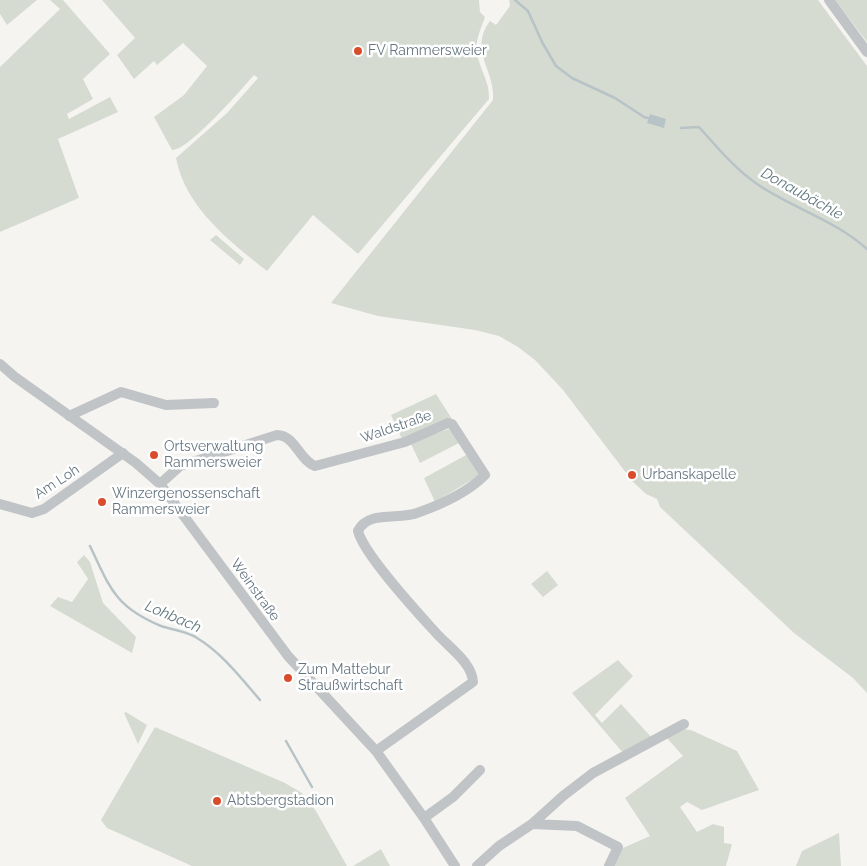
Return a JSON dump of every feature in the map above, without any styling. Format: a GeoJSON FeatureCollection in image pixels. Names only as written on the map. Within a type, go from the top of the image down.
{"type":"FeatureCollection","features":[{"type":"Feature","properties":{"kind":"street"},"geometry":{"type":"LineString","coordinates":[[829,0],[867,52]]}},
{"type":"Feature","properties":{"kind":"street","name":"Weinstraße"},"geometry":{"type":"LineString","coordinates":[[0,364],[69,416],[123,453],[160,484],[288,656],[376,751],[424,818],[455,866]]}},
{"type":"Feature","properties":{"kind":"street"},"geometry":{"type":"LineString","coordinates":[[69,416],[121,392],[166,405],[214,403]]}},
{"type":"Feature","properties":{"kind":"street","name":"Waldstraße"},"geometry":{"type":"LineString","coordinates":[[160,484],[180,466],[277,435],[284,435],[291,440],[306,463],[315,466],[405,442],[448,423],[452,424],[485,475],[455,495],[417,514],[370,520],[361,524],[358,532],[362,543],[381,568],[436,633],[473,672],[474,682],[376,751]]}},
{"type":"Feature","properties":{"kind":"street","name":"Am Loh"},"geometry":{"type":"LineString","coordinates":[[0,504],[32,513],[44,509],[123,453]]}},
{"type":"Feature","properties":{"kind":"street"},"geometry":{"type":"LineString","coordinates":[[477,866],[499,846],[532,824],[563,796],[593,773],[684,724]]}},
{"type":"Feature","properties":{"kind":"street"},"geometry":{"type":"LineString","coordinates":[[424,818],[453,797],[480,770]]}},
{"type":"Feature","properties":{"kind":"street"},"geometry":{"type":"LineString","coordinates":[[532,824],[577,826],[618,846],[608,866]]}},
{"type":"Feature","properties":{"kind":"shaded area"},"geometry":{"type":"Polygon","coordinates":[[[0,0],[37,0],[7,25],[0,14],[0,0]]]}},
{"type":"Feature","properties":{"kind":"shaded area"},"geometry":{"type":"Polygon","coordinates":[[[50,0],[63,0],[110,54],[83,79],[93,99],[67,114],[69,119],[110,97],[118,112],[58,139],[79,198],[0,232],[0,67],[60,9],[50,0]]]}},
{"type":"Feature","properties":{"kind":"shaded area"},"geometry":{"type":"Polygon","coordinates":[[[102,0],[479,0],[480,12],[485,17],[478,38],[477,52],[488,86],[489,99],[358,254],[313,215],[267,271],[238,248],[199,208],[181,176],[176,158],[227,113],[258,78],[254,75],[201,131],[179,148],[172,150],[154,117],[184,95],[207,66],[183,43],[157,65],[154,61],[134,79],[117,55],[135,38],[102,0]]]}},
{"type":"Feature","properties":{"kind":"shaded area"},"geometry":{"type":"Polygon","coordinates":[[[509,0],[818,0],[867,66],[867,693],[853,678],[794,633],[660,507],[657,499],[646,494],[633,482],[563,390],[535,360],[518,347],[499,336],[475,330],[378,316],[331,303],[493,100],[493,90],[484,61],[482,42],[484,32],[490,21],[496,25],[510,6],[509,0]]]}},
{"type":"Feature","properties":{"kind":"shaded area"},"geometry":{"type":"Polygon","coordinates":[[[835,0],[867,0],[867,42],[835,0]]]}},
{"type":"Feature","properties":{"kind":"shaded area"},"geometry":{"type":"Polygon","coordinates":[[[650,114],[666,119],[664,128],[647,123],[650,114]]]}},
{"type":"Feature","properties":{"kind":"shaded area"},"geometry":{"type":"Polygon","coordinates":[[[216,235],[244,259],[240,265],[210,240],[216,235]]]}},
{"type":"Feature","properties":{"kind":"shaded area"},"geometry":{"type":"Polygon","coordinates":[[[436,394],[452,419],[402,439],[391,415],[436,394]]]}},
{"type":"Feature","properties":{"kind":"shaded area"},"geometry":{"type":"Polygon","coordinates":[[[449,429],[461,442],[420,463],[410,442],[449,429]]]}},
{"type":"Feature","properties":{"kind":"shaded area"},"geometry":{"type":"Polygon","coordinates":[[[468,454],[479,471],[478,476],[435,502],[424,478],[468,454]]]}},
{"type":"Feature","properties":{"kind":"shaded area"},"geometry":{"type":"Polygon","coordinates":[[[84,555],[90,562],[103,603],[136,637],[132,653],[50,606],[58,597],[72,602],[88,579],[77,562],[84,555]]]}},
{"type":"Feature","properties":{"kind":"shaded area"},"geometry":{"type":"Polygon","coordinates":[[[547,571],[558,585],[543,597],[531,584],[547,571]]]}},
{"type":"Feature","properties":{"kind":"shaded area"},"geometry":{"type":"Polygon","coordinates":[[[618,660],[633,676],[595,715],[602,723],[621,704],[652,738],[624,754],[572,693],[618,660]]]}},
{"type":"Feature","properties":{"kind":"shaded area"},"geometry":{"type":"Polygon","coordinates":[[[126,712],[147,725],[138,744],[124,713],[126,712]]]}},
{"type":"Feature","properties":{"kind":"shaded area","name":"Abtsbergstadion"},"geometry":{"type":"Polygon","coordinates":[[[155,727],[285,783],[302,793],[316,811],[347,866],[192,866],[107,828],[101,820],[155,727]]]}},
{"type":"Feature","properties":{"kind":"shaded area"},"geometry":{"type":"Polygon","coordinates":[[[681,729],[691,730],[737,751],[759,790],[702,810],[687,802],[680,807],[697,832],[713,824],[724,827],[724,843],[732,844],[726,866],[613,866],[623,848],[650,836],[625,798],[683,756],[666,737],[681,729]]]}},
{"type":"Feature","properties":{"kind":"shaded area"},"geometry":{"type":"Polygon","coordinates":[[[839,833],[841,866],[796,866],[802,851],[839,833]]]}},
{"type":"Feature","properties":{"kind":"shaded area"},"geometry":{"type":"Polygon","coordinates":[[[381,849],[390,866],[353,866],[381,849]]]}},
{"type":"Feature","properties":{"kind":"waterway","name":"Donaubächle"},"geometry":{"type":"LineString","coordinates":[[515,0],[528,11],[542,42],[556,66],[572,78],[615,98],[644,117],[652,119]]}},
{"type":"Feature","properties":{"kind":"waterway","name":"Donaubächle"},"geometry":{"type":"LineString","coordinates":[[681,128],[699,127],[733,164],[757,184],[841,230],[867,249]]}},
{"type":"Feature","properties":{"kind":"waterway","name":"Lohbach"},"geometry":{"type":"LineString","coordinates":[[90,546],[109,585],[124,603],[146,619],[161,626],[189,634],[206,644],[231,666],[260,700]]}},
{"type":"Feature","properties":{"kind":"waterway","name":"Lohbach"},"geometry":{"type":"LineString","coordinates":[[286,741],[312,787]]}},
{"type":"Feature","properties":{"kind":"place","name":"FV Rammersweier"},"geometry":{"type":"Point","coordinates":[358,51]}},
{"type":"Feature","properties":{"kind":"place","name":"Ortsverwaltung Rammersweier"},"geometry":{"type":"Point","coordinates":[154,455]}},
{"type":"Feature","properties":{"kind":"place","name":"Urbanskapelle"},"geometry":{"type":"Point","coordinates":[632,475]}},
{"type":"Feature","properties":{"kind":"place","name":"Winzergenossenschaft Rammersweier"},"geometry":{"type":"Point","coordinates":[102,502]}},
{"type":"Feature","properties":{"kind":"place","name":"Zum Mattebur Straußwirtschaft"},"geometry":{"type":"Point","coordinates":[288,678]}},
{"type":"Feature","properties":{"kind":"place","name":"Abtsbergstadion"},"geometry":{"type":"Point","coordinates":[217,801]}}]}
